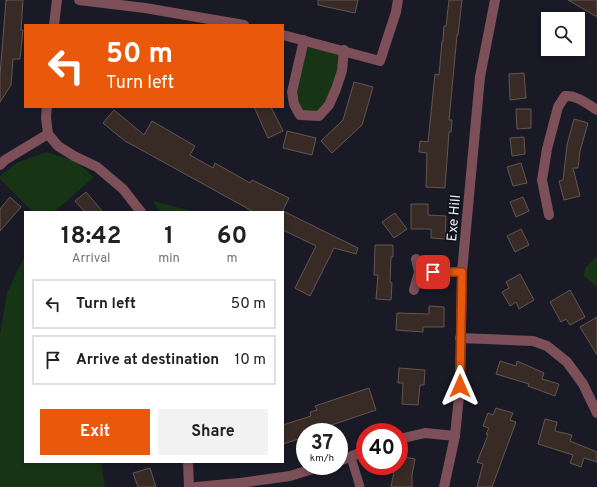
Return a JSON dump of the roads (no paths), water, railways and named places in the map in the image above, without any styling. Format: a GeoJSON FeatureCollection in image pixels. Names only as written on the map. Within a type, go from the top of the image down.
{"type":"FeatureCollection","features":[{"type":"Feature","properties":{"kind":"street"},"geometry":{"type":"LineString","coordinates":[[54,24],[57,0]]}},
{"type":"Feature","properties":{"kind":"street"},"geometry":{"type":"LineString","coordinates":[[79,0],[145,8],[238,24]]}},
{"type":"Feature","properties":{"kind":"street"},"geometry":{"type":"LineString","coordinates":[[284,35],[344,50],[380,61],[396,12],[398,0]]}},
{"type":"Feature","properties":{"kind":"street","name":"Exe Hill"},"geometry":{"type":"LineString","coordinates":[[444,487],[455,436],[460,386],[462,272],[465,226],[480,77],[495,0]]}},
{"type":"Feature","properties":{"kind":"street"},"geometry":{"type":"LineString","coordinates":[[304,40],[292,92],[294,104],[300,115],[319,116],[329,105],[342,70],[344,50]]}},
{"type":"Feature","properties":{"kind":"street"},"geometry":{"type":"LineString","coordinates":[[549,215],[542,180],[547,149],[558,107],[565,96],[570,95],[578,98],[597,110]]}},
{"type":"Feature","properties":{"kind":"street"},"geometry":{"type":"LineString","coordinates":[[47,108],[46,118],[48,134],[58,146],[74,156],[97,167],[123,189],[140,211]]}},
{"type":"Feature","properties":{"kind":"street"},"geometry":{"type":"LineString","coordinates":[[0,165],[5,160],[48,134]]}},
{"type":"Feature","properties":{"kind":"street"},"geometry":{"type":"LineString","coordinates":[[414,290],[418,272],[416,259]]}},
{"type":"Feature","properties":{"kind":"street"},"geometry":{"type":"LineString","coordinates":[[418,272],[462,272]]}},
{"type":"Feature","properties":{"kind":"street"},"geometry":{"type":"LineString","coordinates":[[460,338],[533,341],[547,346],[567,362],[583,384],[597,413]]}},
{"type":"Feature","properties":{"kind":"street"},"geometry":{"type":"LineString","coordinates":[[408,436],[425,433],[455,436]]}},
{"type":"Feature","properties":{"kind":"street"},"geometry":{"type":"LineString","coordinates":[[348,458],[356,455]]}},
{"type":"Feature","properties":{"kind":"street"},"geometry":{"type":"LineString","coordinates":[[188,463],[189,487]]}},
{"type":"Feature","properties":{"kind":"street"},"geometry":{"type":"LineString","coordinates":[[196,487],[240,483],[296,474]]}},
{"type":"Feature","properties":{"kind":"lane"},"geometry":{"type":"LineString","coordinates":[[351,457],[360,487]]}}]}
